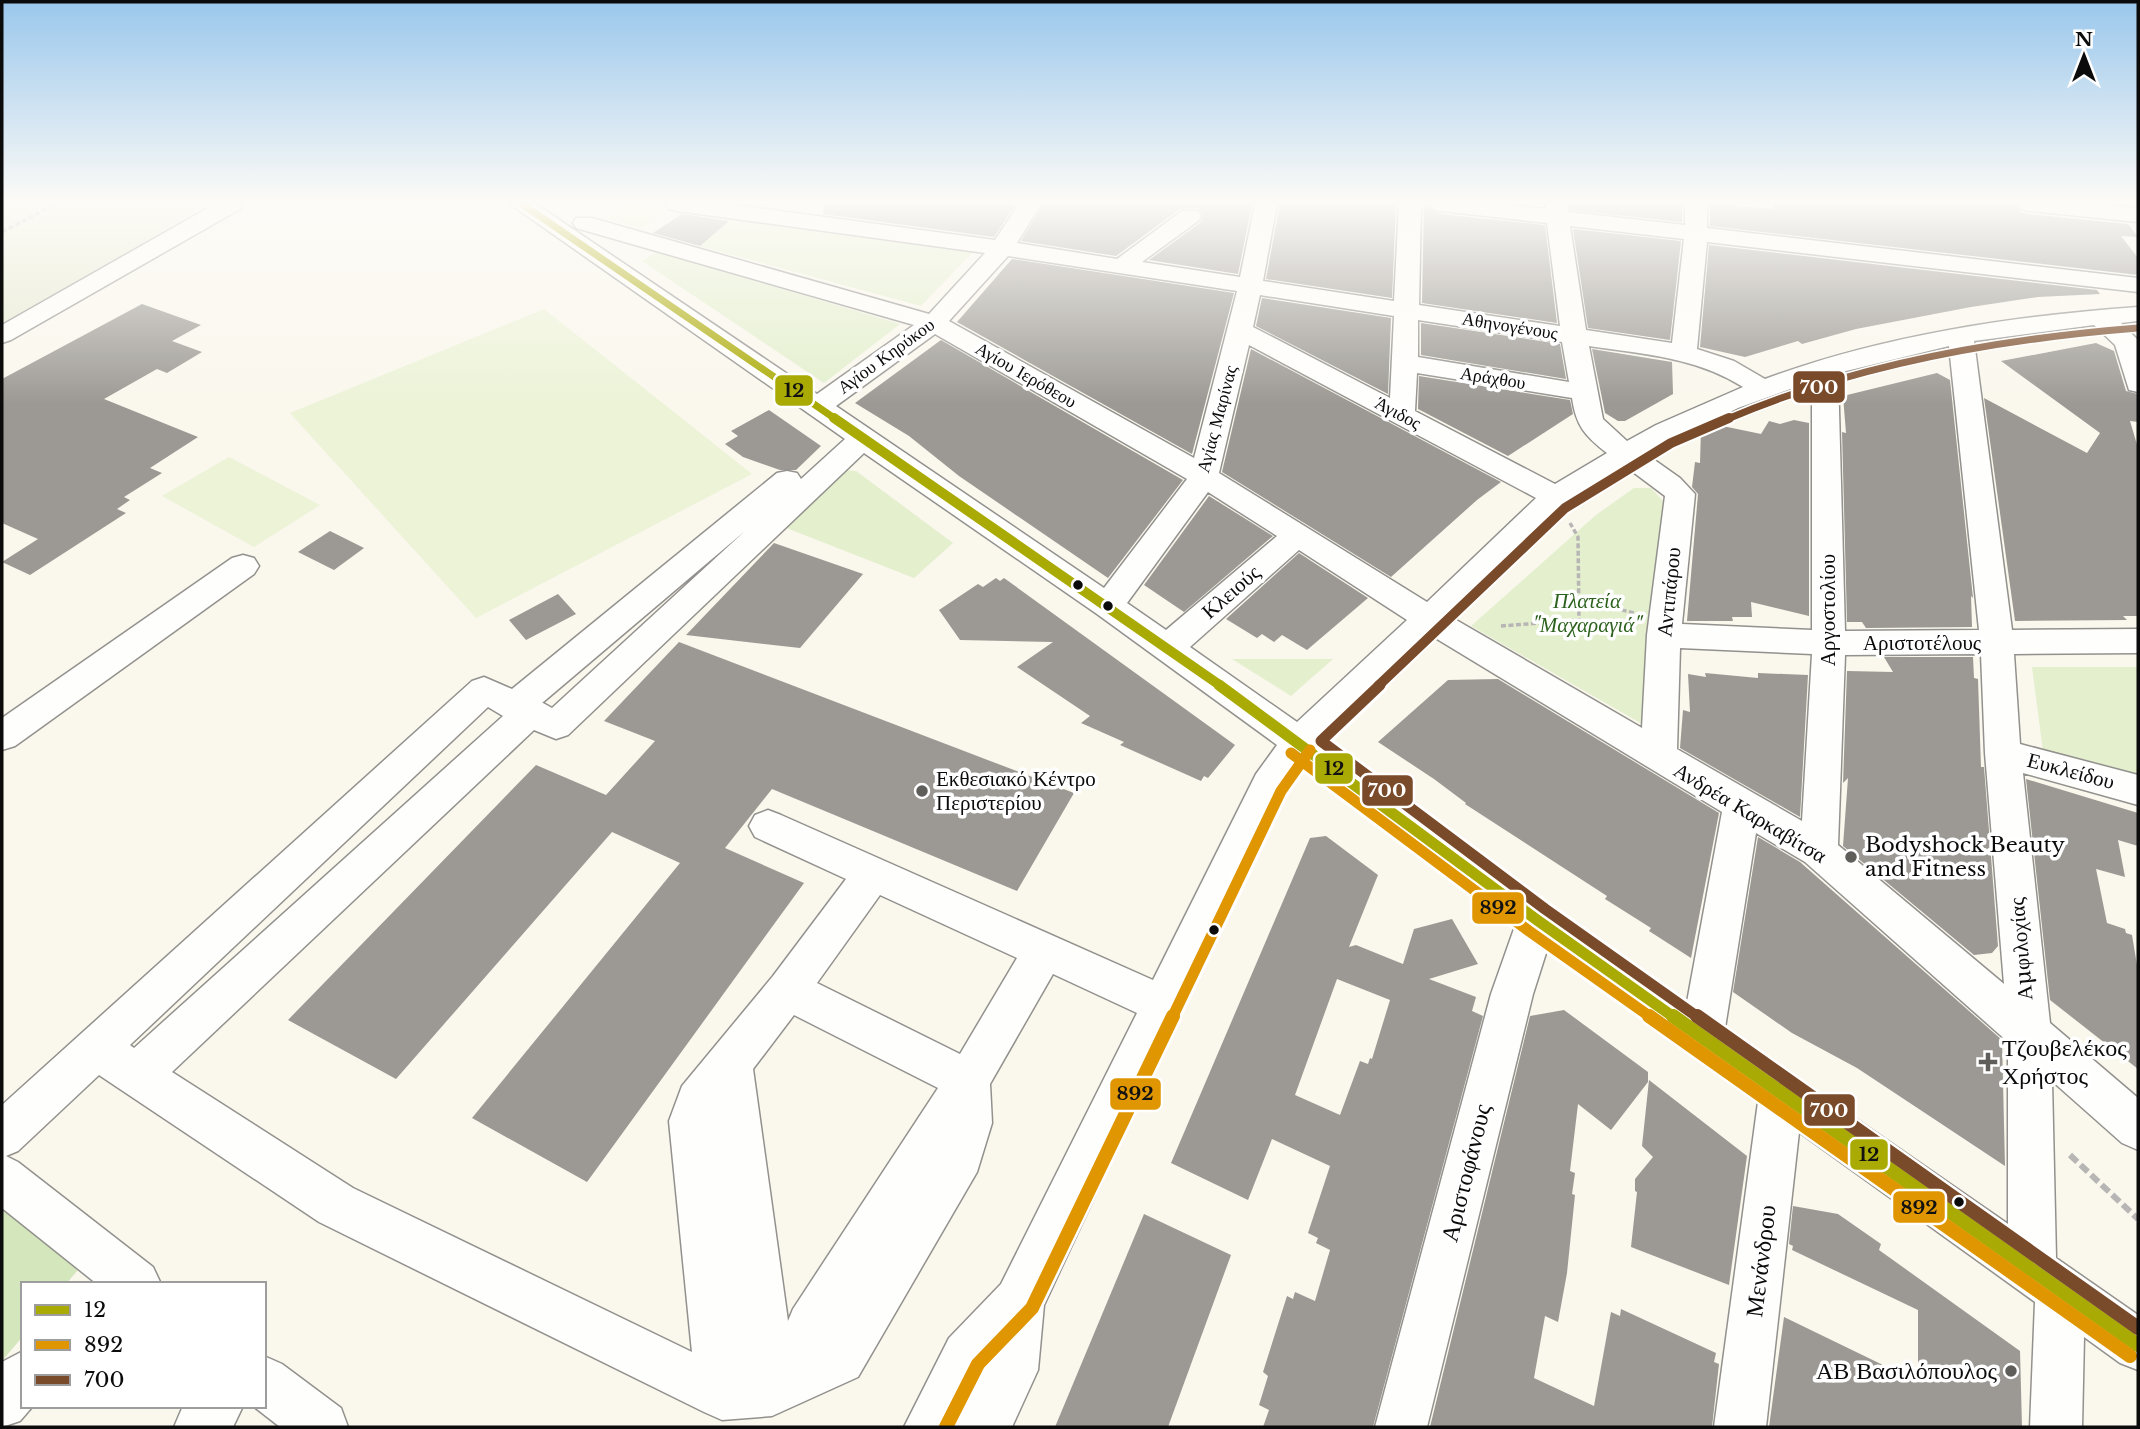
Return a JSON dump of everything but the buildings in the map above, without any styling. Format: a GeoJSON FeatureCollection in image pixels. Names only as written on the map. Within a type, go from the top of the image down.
{"type":"FeatureCollection","features":[{"type":"Feature","properties":{"kind":"street"},"geometry":{"type":"LineString","coordinates":[[2,335],[115,271]]}},
{"type":"Feature","properties":{"kind":"street"},"geometry":{"type":"LineString","coordinates":[[631,271],[817,407],[1108,606],[1299,742],[1537,920],[1704,1028],[1781,1094],[2138,1345]]}},
{"type":"Feature","properties":{"kind":"street","name":"Αγίου Ιερόθεου"},"geometry":{"type":"LineString","coordinates":[[752,271],[934,323],[1204,476],[1429,619]]}},
{"type":"Feature","properties":{"kind":"street","name":"Αγίου Κηρύκου"},"geometry":{"type":"LineString","coordinates":[[817,407],[934,323],[981,271]]}},
{"type":"Feature","properties":{"kind":"street","name":"Αθηνογένους"},"geometry":{"type":"LineString","coordinates":[[1152,271],[1684,353],[1714,360],[1762,388]]}},
{"type":"Feature","properties":{"kind":"street","name":"Αγίας Μαρίνας"},"geometry":{"type":"LineString","coordinates":[[1108,606],[1204,476],[1253,271]]}},
{"type":"Feature","properties":{"kind":"street"},"geometry":{"type":"LineString","coordinates":[[1400,414],[1403,403],[1408,271]]}},
{"type":"Feature","properties":{"kind":"street"},"geometry":{"type":"LineString","coordinates":[[1565,271],[1589,420],[1597,432],[1626,452]]}},
{"type":"Feature","properties":{"kind":"street"},"geometry":{"type":"LineString","coordinates":[[1684,353],[1692,271]]}},
{"type":"Feature","properties":{"kind":"street"},"geometry":{"type":"LineString","coordinates":[[2014,271],[2138,285]]}},
{"type":"Feature","properties":{"kind":"street"},"geometry":{"type":"LineString","coordinates":[[930,1427],[967,1356],[1019,1302],[1269,784],[1299,742],[1556,497],[1626,452],[1695,416],[1762,388],[1825,369],[1961,337],[2047,321],[2138,314]]}},
{"type":"Feature","properties":{"kind":"street"},"geometry":{"type":"LineString","coordinates":[[2100,317],[2127,342],[2138,384]]}},
{"type":"Feature","properties":{"kind":"street","name":"Άγιδος"},"geometry":{"type":"LineString","coordinates":[[1240,330],[1556,497]]}},
{"type":"Feature","properties":{"kind":"street","name":"Αμφιλοχίας"},"geometry":{"type":"LineString","coordinates":[[1961,337],[1997,642],[2003,753],[2029,1032],[2031,1118],[2056,1427]]}},
{"type":"Feature","properties":{"kind":"street","name":"Αράχθου"},"geometry":{"type":"LineString","coordinates":[[1404,363],[1583,392]]}},
{"type":"Feature","properties":{"kind":"street","name":"Αργοστολίου"},"geometry":{"type":"LineString","coordinates":[[1819,850],[1829,643],[1825,369]]}},
{"type":"Feature","properties":{"kind":"street"},"geometry":{"type":"LineString","coordinates":[[510,703],[556,725],[856,433]]}},
{"type":"Feature","properties":{"kind":"street","name":"Αντιπάρου"},"geometry":{"type":"LineString","coordinates":[[1626,452],[1662,476],[1680,494],[1665,628],[1658,758]]}},
{"type":"Feature","properties":{"kind":"street","name":"Κλειούς"},"geometry":{"type":"LineString","coordinates":[[1166,649],[1296,536]]}},
{"type":"Feature","properties":{"kind":"street"},"geometry":{"type":"LineString","coordinates":[[2,737],[243,566]]}},
{"type":"Feature","properties":{"kind":"street","name":"Ανδρέα Καρκαβίτσα"},"geometry":{"type":"LineString","coordinates":[[1429,619],[1658,758],[1819,850],[2138,1127]]}},
{"type":"Feature","properties":{"kind":"street","name":"Αριστοτέλους"},"geometry":{"type":"LineString","coordinates":[[1665,628],[1829,643],[2138,640]]}},
{"type":"Feature","properties":{"kind":"street"},"geometry":{"type":"LineString","coordinates":[[2,1135],[96,1048],[510,703]]}},
{"type":"Feature","properties":{"kind":"street"},"geometry":{"type":"LineString","coordinates":[[137,1075],[510,703]]}},
{"type":"Feature","properties":{"kind":"street","name":"Ευκλείδου"},"geometry":{"type":"LineString","coordinates":[[2003,753],[2138,790]]}},
{"type":"Feature","properties":{"kind":"street"},"geometry":{"type":"LineString","coordinates":[[1704,1028],[1742,805]]}},
{"type":"Feature","properties":{"kind":"street"},"geometry":{"type":"LineString","coordinates":[[768,826],[1161,1004]]}},
{"type":"Feature","properties":{"kind":"street"},"geometry":{"type":"LineString","coordinates":[[722,1394],[692,1121],[698,1101],[730,1065],[872,874]]}},
{"type":"Feature","properties":{"kind":"street","name":"Αριστοφάνους"},"geometry":{"type":"LineString","coordinates":[[1401,1427],[1512,994],[1537,920]]}},
{"type":"Feature","properties":{"kind":"street"},"geometry":{"type":"LineString","coordinates":[[96,1048],[336,1205],[722,1394],[784,1384],[841,1359],[961,1156],[969,1123],[968,1081],[1044,951]]}},
{"type":"Feature","properties":{"kind":"street"},"geometry":{"type":"LineString","coordinates":[[788,989],[968,1081]]}},
{"type":"Feature","properties":{"kind":"street"},"geometry":{"type":"LineString","coordinates":[[730,1065],[784,1384]]}},
{"type":"Feature","properties":{"kind":"street","name":"Μενάνδρου"},"geometry":{"type":"LineString","coordinates":[[1740,1427],[1781,1094]]}},
{"type":"Feature","properties":{"kind":"street"},"geometry":{"type":"LineString","coordinates":[[2,1178],[117,1278]]}},
{"type":"Feature","properties":{"kind":"street"},"geometry":{"type":"LineString","coordinates":[[985,1427],[1012,1370],[1019,1302]]}},
{"type":"Feature","properties":{"kind":"street"},"geometry":{"type":"LineString","coordinates":[[2,1403],[21,1379]]}},
{"type":"Feature","properties":{"kind":"street"},"geometry":{"type":"LineString","coordinates":[[266,1384],[322,1427]]}},
{"type":"Feature","properties":{"kind":"street"},"geometry":{"type":"LineString","coordinates":[[200,1427],[214,1408]]}},
{"type":"Feature","properties":{"kind":"path"},"geometry":{"type":"LineString","coordinates":[[1498,626],[1578,620],[1578,537],[1556,497]]}},
{"type":"Feature","properties":{"kind":"path"},"geometry":{"type":"LineString","coordinates":[[1578,599],[1665,628]]}},
{"type":"Feature","properties":{"kind":"path"},"geometry":{"type":"LineString","coordinates":[[2031,1118],[2138,1219]]}},
{"type":"Feature","properties":{"kind":"green space"},"geometry":{"type":"Polygon","coordinates":[[[2,271],[94,271],[2,323],[2,271]]]}},
{"type":"Feature","properties":{"kind":"green space"},"geometry":{"type":"Polygon","coordinates":[[[656,271],[720,271],[900,324],[824,383],[656,271]]]}},
{"type":"Feature","properties":{"kind":"green space"},"geometry":{"type":"Polygon","coordinates":[[[790,271],[955,271],[921,306],[790,271]]]}},
{"type":"Feature","properties":{"kind":"green space"},"geometry":{"type":"Polygon","coordinates":[[[544,309],[752,474],[476,618],[290,413],[544,309]]]}},
{"type":"Feature","properties":{"kind":"green space"},"geometry":{"type":"Polygon","coordinates":[[[229,457],[320,505],[254,547],[162,496],[229,457]]]}},
{"type":"Feature","properties":{"kind":"green space"},"geometry":{"type":"Polygon","coordinates":[[[844,470],[856,471],[953,543],[914,578],[784,527],[844,470]]]}},
{"type":"Feature","properties":{"kind":"green space","name":"Πλατεία \"Μαχαραγιά\""},"geometry":{"type":"Polygon","coordinates":[[[1634,488],[1651,488],[1663,501],[1644,725],[1471,626],[1596,515],[1634,488]]]}},
{"type":"Feature","properties":{"kind":"green space"},"geometry":{"type":"Polygon","coordinates":[[[1232,659],[1333,659],[1291,696],[1232,659]]]}},
{"type":"Feature","properties":{"kind":"green space"},"geometry":{"type":"Polygon","coordinates":[[[2032,667],[2138,667],[2138,776],[2043,751],[2032,667]]]}},
{"type":"Feature","properties":{"kind":"green space"},"geometry":{"type":"Polygon","coordinates":[[[2,1196],[88,1258],[68,1282],[21,1282],[21,1338],[2,1361],[2,1196]]]}},
{"type":"Feature","properties":{"kind":"transit line","name":"12"},"geometry":{"type":"LineString","coordinates":[[619,271],[1108,606],[1299,742],[1537,920],[2138,1345]]}},
{"type":"Feature","properties":{"kind":"transit line","name":"700"},"geometry":{"type":"LineString","coordinates":[[2138,328],[2049,335],[2004,342],[1888,367],[1767,402],[1671,443],[1565,508],[1321,741],[1545,909],[2138,1328]]}},
{"type":"Feature","properties":{"kind":"transit line","name":"892"},"geometry":{"type":"LineString","coordinates":[[946,1427],[978,1364],[1032,1308],[1281,791],[1310,750]]}},
{"type":"Feature","properties":{"kind":"transit line","name":"892"},"geometry":{"type":"LineString","coordinates":[[1291,753],[1529,931],[2130,1356]]}},
{"type":"Feature","properties":{"kind":"place","name":"Εκθεσιακό Κέντρο Περιστερίου"},"geometry":{"type":"Point","coordinates":[922,791]}},
{"type":"Feature","properties":{"kind":"place","name":"Bodyshock Beauty and Fitness"},"geometry":{"type":"Point","coordinates":[1851,857]}},
{"type":"Feature","properties":{"kind":"place","name":"Τζουβελέκος Χρήστος"},"geometry":{"type":"Point","coordinates":[1988,1062]}},
{"type":"Feature","properties":{"kind":"place","name":"ΑΒ Βασιλόπουλος"},"geometry":{"type":"Point","coordinates":[2011,1371]}}]}
